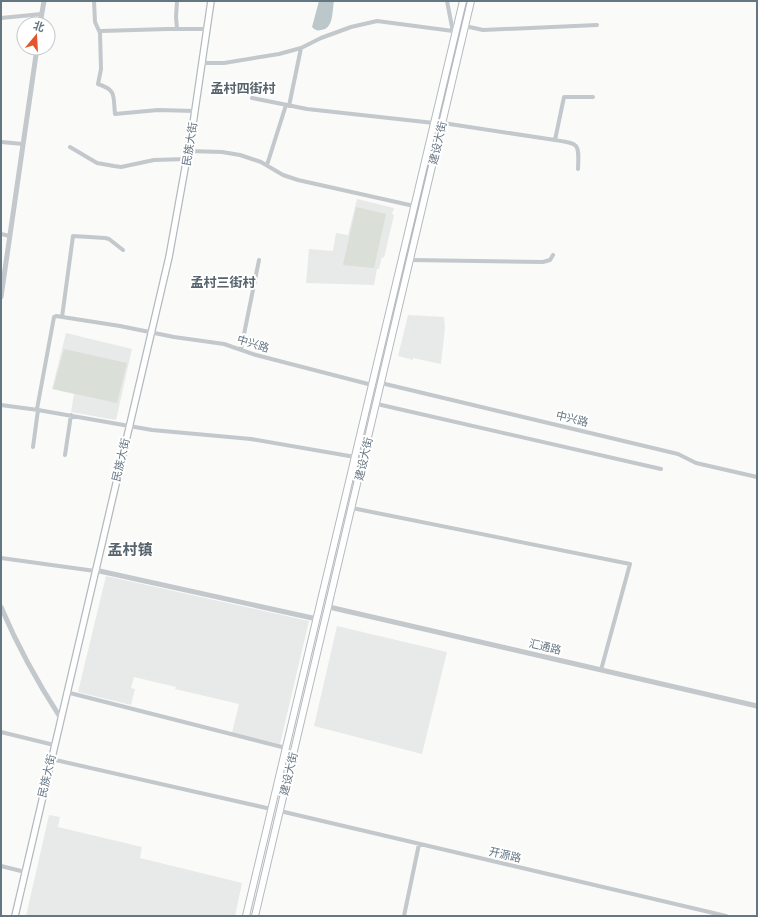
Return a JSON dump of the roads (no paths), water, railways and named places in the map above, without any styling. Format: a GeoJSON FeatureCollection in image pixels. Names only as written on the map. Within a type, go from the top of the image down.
{"type":"FeatureCollection","features":[{"type":"Feature","properties":{"kind":"main road","name":"民族大街"},"geometry":{"type":"LineString","coordinates":[[14,916],[169,257],[195,111],[211,1]]}},
{"type":"Feature","properties":{"kind":"main road","name":"建设大街"},"geometry":{"type":"LineString","coordinates":[[246,916],[462,1]]}},
{"type":"Feature","properties":{"kind":"main road","name":"建设大街"},"geometry":{"type":"LineString","coordinates":[[254,916],[329,607],[471,1]]}},
{"type":"Feature","properties":{"kind":"street"},"geometry":{"type":"LineString","coordinates":[[1,18],[42,14],[44,1]]}},
{"type":"Feature","properties":{"kind":"street"},"geometry":{"type":"LineString","coordinates":[[94,1],[95,22],[100,33],[101,69],[98,84],[110,88],[115,114],[158,110],[195,111]]}},
{"type":"Feature","properties":{"kind":"street"},"geometry":{"type":"LineString","coordinates":[[177,1],[177,29]]}},
{"type":"Feature","properties":{"kind":"street"},"geometry":{"type":"LineString","coordinates":[[202,63],[238,62],[279,54],[300,48],[351,26],[377,21],[453,34],[447,1]]}},
{"type":"Feature","properties":{"kind":"street"},"geometry":{"type":"LineString","coordinates":[[465,26],[484,30],[597,25]]}},
{"type":"Feature","properties":{"kind":"street"},"geometry":{"type":"LineString","coordinates":[[100,33],[207,29]]}},
{"type":"Feature","properties":{"kind":"street"},"geometry":{"type":"LineString","coordinates":[[267,165],[287,106],[300,48]]}},
{"type":"Feature","properties":{"kind":"street"},"geometry":{"type":"LineString","coordinates":[[1,297],[36,56]]}},
{"type":"Feature","properties":{"kind":"street"},"geometry":{"type":"LineString","coordinates":[[555,140],[564,97],[593,97]]}},
{"type":"Feature","properties":{"kind":"street"},"geometry":{"type":"LineString","coordinates":[[252,98],[307,109],[434,123]]}},
{"type":"Feature","properties":{"kind":"street"},"geometry":{"type":"LineString","coordinates":[[443,123],[573,143],[579,150],[578,169]]}},
{"type":"Feature","properties":{"kind":"street"},"geometry":{"type":"LineString","coordinates":[[1,142],[23,144]]}},
{"type":"Feature","properties":{"kind":"street"},"geometry":{"type":"LineString","coordinates":[[70,147],[97,163],[121,167],[153,160],[187,159]]}},
{"type":"Feature","properties":{"kind":"street"},"geometry":{"type":"LineString","coordinates":[[188,150],[231,153],[251,158],[267,165],[283,175],[298,180],[414,206]]}},
{"type":"Feature","properties":{"kind":"street"},"geometry":{"type":"LineString","coordinates":[[1,234],[10,236]]}},
{"type":"Feature","properties":{"kind":"street"},"geometry":{"type":"LineString","coordinates":[[33,447],[54,317],[62,317],[73,236],[109,239],[123,250]]}},
{"type":"Feature","properties":{"kind":"street"},"geometry":{"type":"LineString","coordinates":[[410,260],[543,262],[550,260],[553,255]]}},
{"type":"Feature","properties":{"kind":"street"},"geometry":{"type":"LineString","coordinates":[[241,349],[259,260]]}},
{"type":"Feature","properties":{"kind":"street","name":"中兴路"},"geometry":{"type":"LineString","coordinates":[[62,317],[120,326],[151,333],[215,342],[256,355],[372,385]]}},
{"type":"Feature","properties":{"kind":"street","name":"中兴路"},"geometry":{"type":"LineString","coordinates":[[382,383],[678,454],[696,463],[757,477]]}},
{"type":"Feature","properties":{"kind":"street"},"geometry":{"type":"LineString","coordinates":[[377,404],[661,469]]}},
{"type":"Feature","properties":{"kind":"street"},"geometry":{"type":"LineString","coordinates":[[1,405],[71,415],[152,430],[251,439],[355,457]]}},
{"type":"Feature","properties":{"kind":"street"},"geometry":{"type":"LineString","coordinates":[[66,455],[71,415]]}},
{"type":"Feature","properties":{"kind":"street"},"geometry":{"type":"LineString","coordinates":[[352,508],[630,564],[601,670]]}},
{"type":"Feature","properties":{"kind":"street"},"geometry":{"type":"LineString","coordinates":[[1,558],[95,570],[317,619]]}},
{"type":"Feature","properties":{"kind":"street"},"geometry":{"type":"LineString","coordinates":[[1,607],[47,697],[60,717]]}},
{"type":"Feature","properties":{"kind":"street","name":"汇通路"},"geometry":{"type":"LineString","coordinates":[[329,607],[757,706]]}},
{"type":"Feature","properties":{"kind":"street"},"geometry":{"type":"LineString","coordinates":[[66,692],[286,748]]}},
{"type":"Feature","properties":{"kind":"street"},"geometry":{"type":"LineString","coordinates":[[1,732],[54,745]]}},
{"type":"Feature","properties":{"kind":"street"},"geometry":{"type":"LineString","coordinates":[[51,759],[271,809]]}},
{"type":"Feature","properties":{"kind":"street","name":"开源路"},"geometry":{"type":"LineString","coordinates":[[280,811],[726,916]]}},
{"type":"Feature","properties":{"kind":"street"},"geometry":{"type":"LineString","coordinates":[[404,916],[419,844]]}},
{"type":"Feature","properties":{"kind":"street"},"geometry":{"type":"LineString","coordinates":[[1,866],[25,872]]}},
{"type":"Feature","properties":{"kind":"district","name":"孟村四街村"},"geometry":{"type":"Point","coordinates":[243,89]}},
{"type":"Feature","properties":{"kind":"district","name":"孟村三街村"},"geometry":{"type":"Point","coordinates":[223,283]}},
{"type":"Feature","properties":{"kind":"district","name":"孟村镇"},"geometry":{"type":"Point","coordinates":[130,550]}}]}
